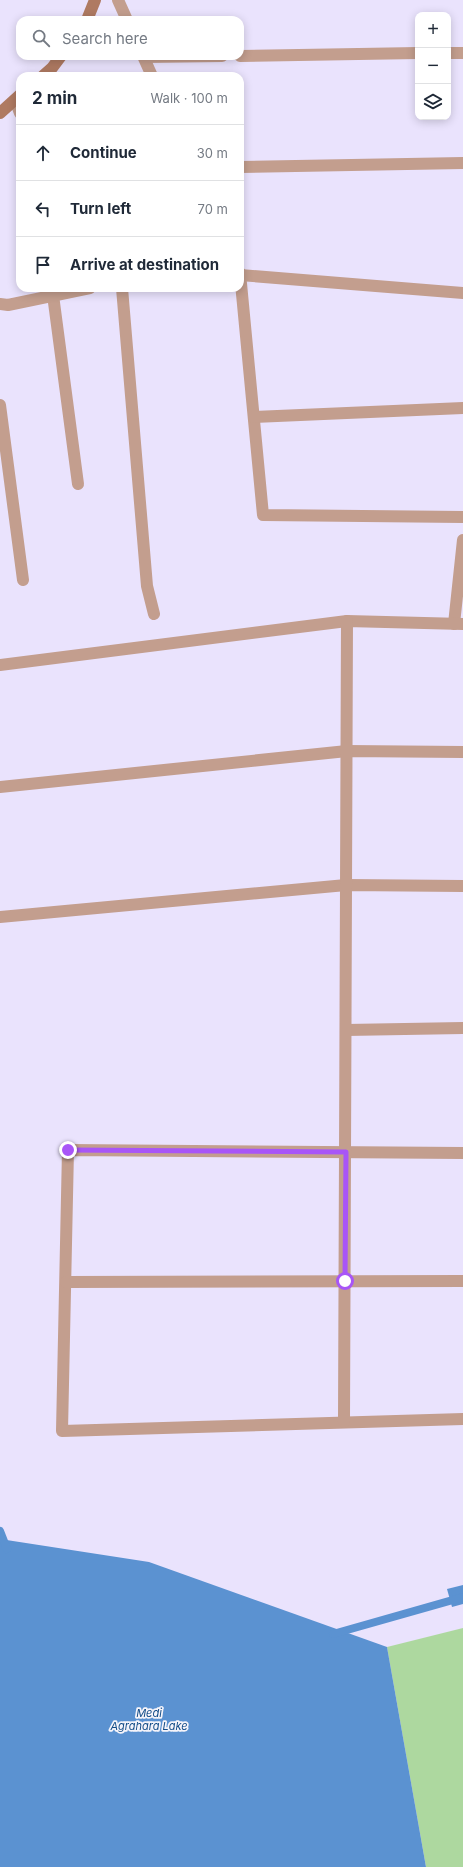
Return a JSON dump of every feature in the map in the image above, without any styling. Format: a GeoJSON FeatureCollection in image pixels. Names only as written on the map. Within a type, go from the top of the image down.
{"type":"FeatureCollection","features":[{"type":"Feature","properties":{"kind":"street"},"geometry":{"type":"LineString","coordinates":[[89,16],[95,0]]}},
{"type":"Feature","properties":{"kind":"street"},"geometry":{"type":"LineString","coordinates":[[118,0],[125,16]]}},
{"type":"Feature","properties":{"kind":"street"},"geometry":{"type":"LineString","coordinates":[[244,56],[415,53]]}},
{"type":"Feature","properties":{"kind":"street"},"geometry":{"type":"LineString","coordinates":[[451,53],[463,53]]}},
{"type":"Feature","properties":{"kind":"street"},"geometry":{"type":"LineString","coordinates":[[48,72],[58,60]]}},
{"type":"Feature","properties":{"kind":"street"},"geometry":{"type":"LineString","coordinates":[[145,60],[150,72]]}},
{"type":"Feature","properties":{"kind":"street"},"geometry":{"type":"LineString","coordinates":[[0,113],[16,99]]}},
{"type":"Feature","properties":{"kind":"street"},"geometry":{"type":"LineString","coordinates":[[244,167],[463,163]]}},
{"type":"Feature","properties":{"kind":"street"},"geometry":{"type":"LineString","coordinates":[[244,275],[463,294]]}},
{"type":"Feature","properties":{"kind":"street"},"geometry":{"type":"LineString","coordinates":[[0,304],[8,305],[69,292]]}},
{"type":"Feature","properties":{"kind":"street"},"geometry":{"type":"LineString","coordinates":[[122,292],[147,586],[154,614]]}},
{"type":"Feature","properties":{"kind":"street"},"geometry":{"type":"LineString","coordinates":[[242,292],[263,515],[463,517]]}},
{"type":"Feature","properties":{"kind":"street"},"geometry":{"type":"LineString","coordinates":[[53,295],[78,484]]}},
{"type":"Feature","properties":{"kind":"street"},"geometry":{"type":"LineString","coordinates":[[0,404],[23,580]]}},
{"type":"Feature","properties":{"kind":"street"},"geometry":{"type":"LineString","coordinates":[[254,417],[463,408]]}},
{"type":"Feature","properties":{"kind":"street"},"geometry":{"type":"LineString","coordinates":[[0,665],[347,621],[459,624],[463,540]]}},
{"type":"Feature","properties":{"kind":"street"},"geometry":{"type":"LineString","coordinates":[[344,1422],[347,621]]}},
{"type":"Feature","properties":{"kind":"street"},"geometry":{"type":"LineString","coordinates":[[0,787],[347,752],[463,752]]}},
{"type":"Feature","properties":{"kind":"street"},"geometry":{"type":"LineString","coordinates":[[0,916],[346,885],[463,886]]}},
{"type":"Feature","properties":{"kind":"street"},"geometry":{"type":"LineString","coordinates":[[346,1030],[463,1028]]}},
{"type":"Feature","properties":{"kind":"street"},"geometry":{"type":"LineString","coordinates":[[463,1153],[68,1150],[62,1431],[463,1419]]}},
{"type":"Feature","properties":{"kind":"street"},"geometry":{"type":"LineString","coordinates":[[66,1282],[463,1281]]}},
{"type":"Feature","properties":{"kind":"green space"},"geometry":{"type":"Polygon","coordinates":[[[463,1628],[463,1867],[426,1867],[387,1647],[463,1628]]]}},
{"type":"Feature","properties":{"kind":"water","name":"Medi Agrahara Lake"},"geometry":{"type":"Polygon","coordinates":[[[0,1539],[149,1562],[387,1647],[426,1867],[0,1867],[0,1539]]]}},
{"type":"Feature","properties":{"kind":"water"},"geometry":{"type":"Polygon","coordinates":[[[463,1585],[463,1604],[452,1607],[447,1589],[463,1585]]]}},
{"type":"Feature","properties":{"kind":"waterway"},"geometry":{"type":"LineString","coordinates":[[0,1531],[7,1549]]}},
{"type":"Feature","properties":{"kind":"waterway"},"geometry":{"type":"LineString","coordinates":[[333,1634],[463,1597]]}},
{"type":"Feature","properties":{"kind":"route"},"geometry":{"type":"LineString","coordinates":[[68,1150],[346,1152],[345,1281]]}}]}
